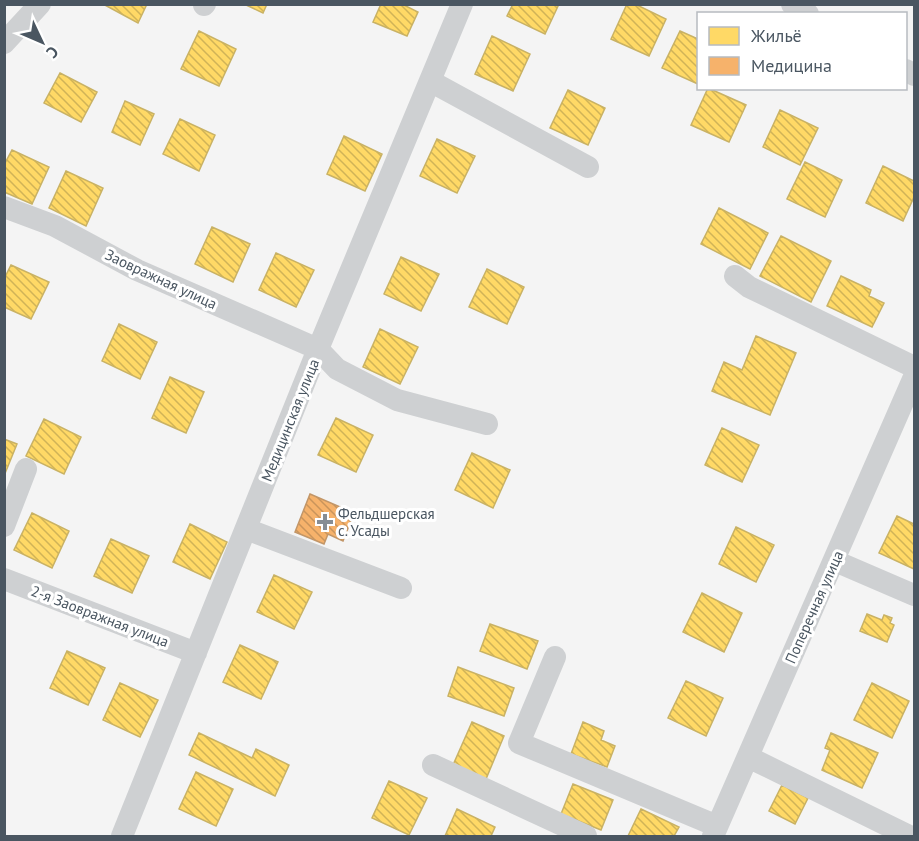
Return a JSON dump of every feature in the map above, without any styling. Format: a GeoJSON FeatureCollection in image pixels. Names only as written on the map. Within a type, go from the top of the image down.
{"type":"FeatureCollection","features":[{"type":"Feature","properties":{"kind":"street"},"geometry":{"type":"LineString","coordinates":[[4,43],[40,4]]}},
{"type":"Feature","properties":{"kind":"street","name":"Медицинская улица"},"geometry":{"type":"LineString","coordinates":[[122,837],[318,349],[462,4]]}},
{"type":"Feature","properties":{"kind":"street"},"geometry":{"type":"LineString","coordinates":[[792,4],[805,12]]}},
{"type":"Feature","properties":{"kind":"street"},"geometry":{"type":"LineString","coordinates":[[430,81],[588,167]]}},
{"type":"Feature","properties":{"kind":"street","name":"Заовражная улица"},"geometry":{"type":"LineString","coordinates":[[4,207],[54,226],[138,270],[318,349]]}},
{"type":"Feature","properties":{"kind":"street"},"geometry":{"type":"LineString","coordinates":[[735,276],[749,287],[915,367]]}},
{"type":"Feature","properties":{"kind":"street"},"geometry":{"type":"LineString","coordinates":[[318,349],[337,369],[397,400],[488,424]]}},
{"type":"Feature","properties":{"kind":"street","name":"Поперечная улица"},"geometry":{"type":"LineString","coordinates":[[715,831],[915,377]]}},
{"type":"Feature","properties":{"kind":"street"},"geometry":{"type":"LineString","coordinates":[[4,526],[26,470]]}},
{"type":"Feature","properties":{"kind":"street"},"geometry":{"type":"LineString","coordinates":[[246,529],[401,588]]}},
{"type":"Feature","properties":{"kind":"street"},"geometry":{"type":"LineString","coordinates":[[835,561],[915,595]]}},
{"type":"Feature","properties":{"kind":"street","name":"2-я Заовражная улица"},"geometry":{"type":"LineString","coordinates":[[4,579],[196,653]]}},
{"type":"Feature","properties":{"kind":"street"},"geometry":{"type":"LineString","coordinates":[[555,657],[519,743],[715,831]]}},
{"type":"Feature","properties":{"kind":"street"},"geometry":{"type":"LineString","coordinates":[[748,757],[909,837]]}},
{"type":"Feature","properties":{"kind":"street"},"geometry":{"type":"LineString","coordinates":[[433,765],[586,837]]}},
{"type":"Feature","properties":{"kind":"building: Жильё"},"geometry":{"type":"Polygon","coordinates":[[[103,4],[147,4],[138,23],[103,4]]]}},
{"type":"Feature","properties":{"kind":"building: Жильё"},"geometry":{"type":"Polygon","coordinates":[[[244,4],[267,4],[263,13],[244,4]]]}},
{"type":"Feature","properties":{"kind":"building: Жильё"},"geometry":{"type":"Polygon","coordinates":[[[381,4],[402,4],[418,12],[407,36],[373,22],[381,4]]]}},
{"type":"Feature","properties":{"kind":"building: Жильё"},"geometry":{"type":"Polygon","coordinates":[[[513,4],[559,4],[545,34],[507,16],[513,4]]]}},
{"type":"Feature","properties":{"kind":"building: Жильё"},"geometry":{"type":"Polygon","coordinates":[[[627,4],[635,4],[666,19],[649,56],[611,39],[627,4]]]}},
{"type":"Feature","properties":{"kind":"building: Жильё"},"geometry":{"type":"Polygon","coordinates":[[[199,31],[236,49],[219,86],[181,69],[199,31]]]}},
{"type":"Feature","properties":{"kind":"building: Жильё"},"geometry":{"type":"Polygon","coordinates":[[[680,31],[697,39],[697,84],[662,68],[680,31]]]}},
{"type":"Feature","properties":{"kind":"building: Жильё"},"geometry":{"type":"Polygon","coordinates":[[[492,36],[530,54],[513,91],[475,74],[492,36]]]}},
{"type":"Feature","properties":{"kind":"building: Жильё"},"geometry":{"type":"Polygon","coordinates":[[[60,73],[97,92],[81,122],[44,103],[60,73]]]}},
{"type":"Feature","properties":{"kind":"building: Жильё"},"geometry":{"type":"Polygon","coordinates":[[[568,90],[605,108],[588,145],[550,128],[568,90]]]}},
{"type":"Feature","properties":{"kind":"building: Жильё"},"geometry":{"type":"Polygon","coordinates":[[[707,90],[712,90],[746,105],[729,142],[691,125],[707,90]]]}},
{"type":"Feature","properties":{"kind":"building: Жильё"},"geometry":{"type":"Polygon","coordinates":[[[125,101],[154,114],[140,145],[112,132],[125,101]]]}},
{"type":"Feature","properties":{"kind":"building: Жильё"},"geometry":{"type":"Polygon","coordinates":[[[780,110],[818,128],[800,165],[763,147],[780,110]]]}},
{"type":"Feature","properties":{"kind":"building: Жильё"},"geometry":{"type":"Polygon","coordinates":[[[180,119],[215,135],[199,171],[163,154],[180,119]]]}},
{"type":"Feature","properties":{"kind":"building: Жильё"},"geometry":{"type":"Polygon","coordinates":[[[344,136],[382,154],[365,191],[327,174],[344,136]]]}},
{"type":"Feature","properties":{"kind":"building: Жильё"},"geometry":{"type":"Polygon","coordinates":[[[437,139],[475,156],[457,193],[420,176],[437,139]]]}},
{"type":"Feature","properties":{"kind":"building: Жильё"},"geometry":{"type":"Polygon","coordinates":[[[12,150],[49,167],[32,204],[4,192],[4,165],[12,150]]]}},
{"type":"Feature","properties":{"kind":"building: Жильё"},"geometry":{"type":"Polygon","coordinates":[[[805,162],[842,180],[825,217],[787,199],[805,162]]]}},
{"type":"Feature","properties":{"kind":"building: Жильё"},"geometry":{"type":"Polygon","coordinates":[[[883,166],[914,181],[914,197],[903,221],[866,203],[883,166]]]}},
{"type":"Feature","properties":{"kind":"building: Жильё"},"geometry":{"type":"Polygon","coordinates":[[[66,171],[103,188],[86,226],[49,208],[66,171]]]}},
{"type":"Feature","properties":{"kind":"building: Жильё"},"geometry":{"type":"Polygon","coordinates":[[[719,208],[768,233],[750,269],[701,244],[719,208]]]}},
{"type":"Feature","properties":{"kind":"building: Жильё"},"geometry":{"type":"Polygon","coordinates":[[[212,227],[250,244],[233,282],[195,264],[212,227]]]}},
{"type":"Feature","properties":{"kind":"building: Жильё"},"geometry":{"type":"Polygon","coordinates":[[[781,236],[831,261],[811,302],[760,276],[781,236]]]}},
{"type":"Feature","properties":{"kind":"building: Жильё"},"geometry":{"type":"Polygon","coordinates":[[[276,253],[314,270],[296,307],[259,290],[276,253]]]}},
{"type":"Feature","properties":{"kind":"building: Жильё"},"geometry":{"type":"Polygon","coordinates":[[[401,257],[439,274],[421,311],[384,294],[401,257]]]}},
{"type":"Feature","properties":{"kind":"building: Жильё"},"geometry":{"type":"Polygon","coordinates":[[[11,265],[49,282],[31,319],[4,307],[4,279],[11,265]]]}},
{"type":"Feature","properties":{"kind":"building: Жильё"},"geometry":{"type":"Polygon","coordinates":[[[487,269],[524,287],[507,324],[469,307],[487,269]]]}},
{"type":"Feature","properties":{"kind":"building: Жильё"},"geometry":{"type":"Polygon","coordinates":[[[841,276],[871,290],[869,296],[884,303],[872,327],[827,306],[841,276]]]}},
{"type":"Feature","properties":{"kind":"building: Жильё"},"geometry":{"type":"Polygon","coordinates":[[[119,324],[157,342],[140,379],[102,361],[119,324]]]}},
{"type":"Feature","properties":{"kind":"building: Жильё"},"geometry":{"type":"Polygon","coordinates":[[[380,329],[418,347],[400,384],[363,367],[380,329]]]}},
{"type":"Feature","properties":{"kind":"building: Жильё"},"geometry":{"type":"Polygon","coordinates":[[[756,336],[796,353],[770,415],[712,391],[724,362],[742,370],[756,336]]]}},
{"type":"Feature","properties":{"kind":"building: Жильё"},"geometry":{"type":"Polygon","coordinates":[[[170,377],[204,392],[186,433],[152,418],[170,377]]]}},
{"type":"Feature","properties":{"kind":"building: Жильё"},"geometry":{"type":"Polygon","coordinates":[[[336,418],[373,435],[356,472],[318,455],[336,418]]]}},
{"type":"Feature","properties":{"kind":"building: Жильё"},"geometry":{"type":"Polygon","coordinates":[[[44,419],[81,437],[64,474],[26,456],[44,419]]]}},
{"type":"Feature","properties":{"kind":"building: Жильё"},"geometry":{"type":"Polygon","coordinates":[[[722,428],[759,445],[742,482],[705,465],[722,428]]]}},
{"type":"Feature","properties":{"kind":"building: Жильё"},"geometry":{"type":"Polygon","coordinates":[[[4,439],[17,444],[4,476],[4,439]]]}},
{"type":"Feature","properties":{"kind":"building: Жильё"},"geometry":{"type":"Polygon","coordinates":[[[472,453],[510,470],[493,508],[455,490],[472,453]]]}},
{"type":"Feature","properties":{"kind":"building: Жильё"},"geometry":{"type":"Polygon","coordinates":[[[32,513],[69,531],[52,568],[14,550],[32,513]]]}},
{"type":"Feature","properties":{"kind":"building: Жильё"},"geometry":{"type":"Polygon","coordinates":[[[897,516],[914,524],[914,569],[879,553],[897,516]]]}},
{"type":"Feature","properties":{"kind":"building: Жильё"},"geometry":{"type":"Polygon","coordinates":[[[190,524],[227,542],[210,579],[173,562],[190,524]]]}},
{"type":"Feature","properties":{"kind":"building: Жильё"},"geometry":{"type":"Polygon","coordinates":[[[736,527],[774,545],[756,582],[719,564],[736,527]]]}},
{"type":"Feature","properties":{"kind":"building: Жильё"},"geometry":{"type":"Polygon","coordinates":[[[111,539],[149,556],[132,593],[94,576],[111,539]]]}},
{"type":"Feature","properties":{"kind":"building: Жильё"},"geometry":{"type":"Polygon","coordinates":[[[274,575],[312,592],[294,629],[257,612],[274,575]]]}},
{"type":"Feature","properties":{"kind":"building: Жильё"},"geometry":{"type":"Polygon","coordinates":[[[702,593],[742,613],[724,652],[683,632],[702,593]]]}},
{"type":"Feature","properties":{"kind":"building: Жильё"},"geometry":{"type":"Polygon","coordinates":[[[867,614],[882,620],[884,615],[892,618],[890,623],[894,625],[887,642],[860,631],[867,614]]]}},
{"type":"Feature","properties":{"kind":"building: Жильё"},"geometry":{"type":"Polygon","coordinates":[[[490,624],[538,641],[527,669],[480,651],[490,624]]]}},
{"type":"Feature","properties":{"kind":"building: Жильё"},"geometry":{"type":"Polygon","coordinates":[[[240,645],[278,662],[261,699],[223,682],[240,645]]]}},
{"type":"Feature","properties":{"kind":"building: Жильё"},"geometry":{"type":"Polygon","coordinates":[[[67,651],[105,668],[88,705],[50,688],[67,651]]]}},
{"type":"Feature","properties":{"kind":"building: Жильё"},"geometry":{"type":"Polygon","coordinates":[[[458,667],[514,688],[504,716],[448,696],[458,667]]]}},
{"type":"Feature","properties":{"kind":"building: Жильё"},"geometry":{"type":"Polygon","coordinates":[[[686,681],[723,698],[706,736],[668,718],[686,681]]]}},
{"type":"Feature","properties":{"kind":"building: Жильё"},"geometry":{"type":"Polygon","coordinates":[[[120,683],[158,700],[140,737],[103,720],[120,683]]]}},
{"type":"Feature","properties":{"kind":"building: Жильё"},"geometry":{"type":"Polygon","coordinates":[[[872,683],[909,701],[892,738],[854,720],[872,683]]]}},
{"type":"Feature","properties":{"kind":"building: Жильё"},"geometry":{"type":"Polygon","coordinates":[[[472,722],[504,736],[486,779],[453,765],[472,722]]]}},
{"type":"Feature","properties":{"kind":"building: Жильё"},"geometry":{"type":"Polygon","coordinates":[[[583,722],[604,731],[601,740],[615,746],[607,767],[571,754],[583,722]]]}},
{"type":"Feature","properties":{"kind":"building: Жильё"},"geometry":{"type":"Polygon","coordinates":[[[199,733],[252,758],[256,749],[289,765],[275,796],[189,755],[199,733]]]}},
{"type":"Feature","properties":{"kind":"building: Жильё"},"geometry":{"type":"Polygon","coordinates":[[[831,733],[878,753],[862,788],[822,770],[830,750],[825,748],[831,733]]]}},
{"type":"Feature","properties":{"kind":"building: Жильё"},"geometry":{"type":"Polygon","coordinates":[[[196,772],[233,789],[216,826],[179,809],[196,772]]]}},
{"type":"Feature","properties":{"kind":"building: Жильё"},"geometry":{"type":"Polygon","coordinates":[[[389,781],[427,798],[409,835],[372,818],[389,781]]]}},
{"type":"Feature","properties":{"kind":"building: Жильё"},"geometry":{"type":"Polygon","coordinates":[[[573,784],[613,800],[601,830],[561,814],[573,784]]]}},
{"type":"Feature","properties":{"kind":"building: Жильё"},"geometry":{"type":"Polygon","coordinates":[[[782,785],[808,798],[795,824],[769,811],[782,785]]]}},
{"type":"Feature","properties":{"kind":"building: Жильё"},"geometry":{"type":"Polygon","coordinates":[[[457,809],[495,827],[491,836],[445,836],[457,809]]]}},
{"type":"Feature","properties":{"kind":"building: Жильё"},"geometry":{"type":"Polygon","coordinates":[[[641,809],[679,827],[674,836],[628,836],[641,809]]]}},
{"type":"Feature","properties":{"kind":"building: Медицина","name":"Фельдшерская с. Усады"},"geometry":{"type":"Polygon","coordinates":[[[310,494],[354,513],[343,541],[328,534],[324,544],[295,532],[310,494]]]}},
{"type":"Feature","properties":{"kind":"place","name":"Фельдшерская с. Усады"},"geometry":{"type":"Point","coordinates":[325,522]}}]}
